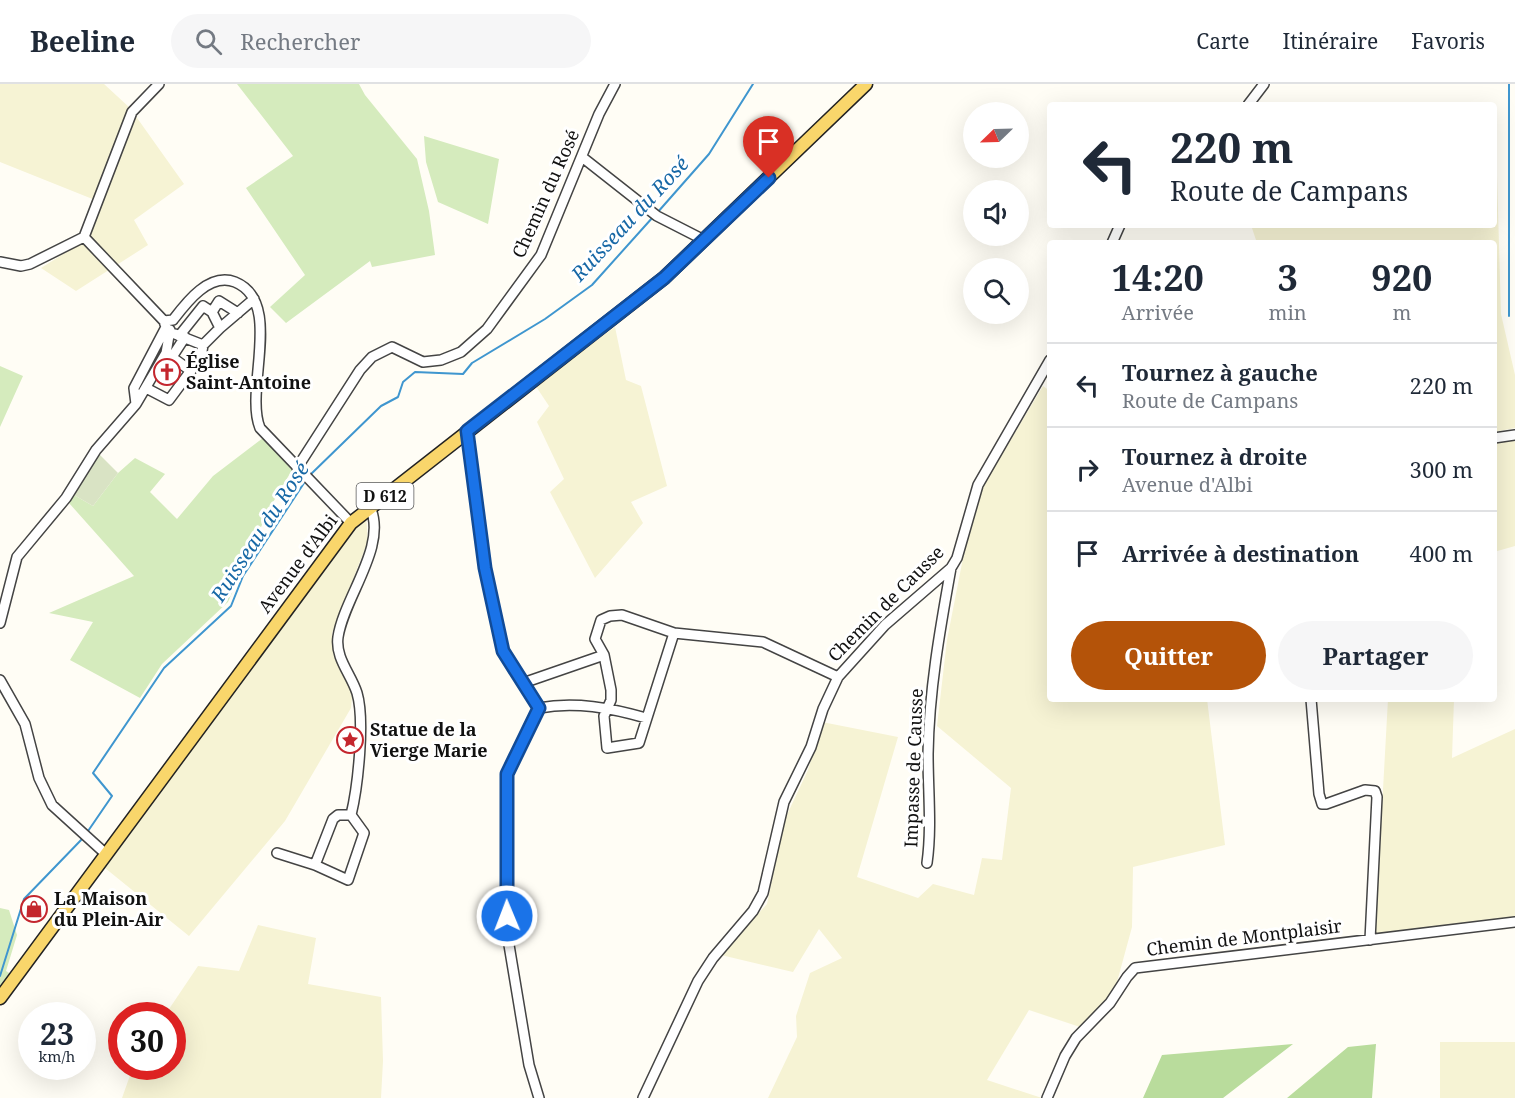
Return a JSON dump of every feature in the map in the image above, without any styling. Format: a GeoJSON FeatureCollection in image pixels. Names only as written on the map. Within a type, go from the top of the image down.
{"type":"FeatureCollection","features":[{"type":"Feature","properties":{"kind":"main road","name":"Avenue d'Albi"},"geometry":{"type":"LineString","coordinates":[[0,998],[351,523],[630,306],[704,240],[866,84]]}},
{"type":"Feature","properties":{"kind":"street"},"geometry":{"type":"LineString","coordinates":[[0,262],[21,266],[30,264],[84,237],[132,112],[159,84]]}},
{"type":"Feature","properties":{"kind":"street","name":"Chemin du Rosé"},"geometry":{"type":"LineString","coordinates":[[297,468],[360,370],[372,357],[392,347],[423,362],[441,360],[461,352],[488,328],[541,255],[599,114],[615,84]]}},
{"type":"Feature","properties":{"kind":"street"},"geometry":{"type":"LineString","coordinates":[[1250,102],[1264,84]]}},
{"type":"Feature","properties":{"kind":"street"},"geometry":{"type":"LineString","coordinates":[[582,157],[656,214],[704,240]]}},
{"type":"Feature","properties":{"kind":"street"},"geometry":{"type":"LineString","coordinates":[[84,237],[167,326],[182,337],[204,345]]}},
{"type":"Feature","properties":{"kind":"street"},"geometry":{"type":"LineString","coordinates":[[136,404],[134,388],[167,326],[191,297],[219,281],[227,280],[237,283],[254,299],[261,330],[256,395],[257,420],[263,432],[351,523]]}},
{"type":"Feature","properties":{"kind":"street"},"geometry":{"type":"LineString","coordinates":[[146,388],[169,400],[201,357],[204,345],[254,299]]}},
{"type":"Feature","properties":{"kind":"street"},"geometry":{"type":"LineString","coordinates":[[212,312],[219,301],[238,312]]}},
{"type":"Feature","properties":{"kind":"street"},"geometry":{"type":"LineString","coordinates":[[0,623],[17,557],[66,498],[96,450],[136,404],[203,306],[212,312],[220,328]]}},
{"type":"Feature","properties":{"kind":"street"},"geometry":{"type":"LineString","coordinates":[[167,326],[169,355]]}},
{"type":"Feature","properties":{"kind":"street"},"geometry":{"type":"LineString","coordinates":[[169,355],[191,371]]}},
{"type":"Feature","properties":{"kind":"street","name":"Chemin de Causse"},"geometry":{"type":"LineString","coordinates":[[643,1098],[698,981],[713,958],[753,911],[763,893],[784,802],[807,754],[823,709],[838,677],[885,625],[951,568],[957,558],[978,485],[1047,365]]}},
{"type":"Feature","properties":{"kind":"street"},"geometry":{"type":"LineString","coordinates":[[467,431],[485,568],[503,651],[539,708]]}},
{"type":"Feature","properties":{"kind":"street"},"geometry":{"type":"LineString","coordinates":[[1497,438],[1515,435]]}},
{"type":"Feature","properties":{"kind":"street"},"geometry":{"type":"LineString","coordinates":[[277,853],[315,865],[348,880],[364,833],[351,815],[358,787],[358,701],[356,691],[341,660],[338,638],[374,537],[374,518],[370,507]]}},
{"type":"Feature","properties":{"kind":"street","name":"Impasse de Causse"},"geometry":{"type":"LineString","coordinates":[[927,863],[930,840],[928,753],[935,654],[951,568]]}},
{"type":"Feature","properties":{"kind":"street"},"geometry":{"type":"LineString","coordinates":[[674,633],[665,668],[639,743],[607,748],[604,716],[612,700],[604,655],[597,645],[595,633],[601,620],[610,616],[622,615],[674,633],[763,642],[838,677]]}},
{"type":"Feature","properties":{"kind":"street"},"geometry":{"type":"LineString","coordinates":[[524,683],[604,655]]}},
{"type":"Feature","properties":{"kind":"street"},"geometry":{"type":"LineString","coordinates":[[0,680],[25,724],[39,778],[52,805],[107,855]]}},
{"type":"Feature","properties":{"kind":"street"},"geometry":{"type":"LineString","coordinates":[[1311,702],[1319,794],[1322,804],[1365,790],[1375,791],[1377,797],[1370,940]]}},
{"type":"Feature","properties":{"kind":"street"},"geometry":{"type":"LineString","coordinates":[[539,708],[574,706],[608,708],[646,718]]}},
{"type":"Feature","properties":{"kind":"street"},"geometry":{"type":"LineString","coordinates":[[539,708],[507,774],[506,812],[507,933],[529,1065],[539,1098]]}},
{"type":"Feature","properties":{"kind":"street"},"geometry":{"type":"LineString","coordinates":[[315,865],[333,819],[338,815],[351,815]]}},
{"type":"Feature","properties":{"kind":"street","name":"Chemin de Montplaisir"},"geometry":{"type":"LineString","coordinates":[[1047,1098],[1065,1056],[1076,1038],[1110,1003],[1135,968],[1515,922]]}},
{"type":"Feature","properties":{"kind":"shaded area"},"geometry":{"type":"Polygon","coordinates":[[[0,84],[104,84],[130,108],[184,184],[134,220],[148,245],[76,291],[41,268],[76,246],[95,200],[0,162],[0,84]]]}},
{"type":"Feature","properties":{"kind":"shaded area"},"geometry":{"type":"Polygon","coordinates":[[[1497,175],[1501,314],[1515,375],[1515,428],[1497,431],[1497,240],[1256,240],[1252,228],[1497,228],[1497,175]]]}},
{"type":"Feature","properties":{"kind":"shaded area"},"geometry":{"type":"Polygon","coordinates":[[[615,327],[626,380],[641,386],[667,486],[631,502],[643,523],[595,578],[550,492],[564,479],[537,422],[549,406],[535,385],[615,327]]]}},
{"type":"Feature","properties":{"kind":"shaded area"},"geometry":{"type":"Polygon","coordinates":[[[1043,386],[1047,389],[1047,702],[1207,702],[1225,845],[1133,867],[1132,927],[1114,993],[1080,1027],[1029,1010],[987,1080],[1042,1098],[768,1098],[797,1037],[796,1016],[810,973],[842,958],[819,929],[793,972],[721,955],[767,904],[784,821],[808,770],[822,722],[898,737],[857,877],[918,898],[933,884],[974,895],[982,858],[1002,860],[1011,788],[937,726],[947,640],[963,558],[982,487],[1043,386]]]}},
{"type":"Feature","properties":{"kind":"shaded area"},"geometry":{"type":"Polygon","coordinates":[[[1515,438],[1515,546],[1497,551],[1497,441],[1515,438]]]}},
{"type":"Feature","properties":{"kind":"shaded area"},"geometry":{"type":"Polygon","coordinates":[[[366,516],[368,541],[332,633],[334,657],[349,686],[352,697],[351,708],[285,821],[189,936],[105,868],[345,540],[366,516]]]}},
{"type":"Feature","properties":{"kind":"shaded area"},"geometry":{"type":"Polygon","coordinates":[[[1388,702],[1454,702],[1452,758],[1515,729],[1515,917],[1375,935],[1388,702]]]}},
{"type":"Feature","properties":{"kind":"shaded area"},"geometry":{"type":"Polygon","coordinates":[[[258,925],[316,938],[308,984],[381,997],[383,1061],[381,1098],[122,1098],[128,1080],[186,1080],[186,1002],[174,1002],[198,966],[239,971],[258,925]]]}},
{"type":"Feature","properties":{"kind":"shaded area"},"geometry":{"type":"Polygon","coordinates":[[[1440,1042],[1515,1042],[1515,1098],[1440,1098],[1440,1042]]]}},
{"type":"Feature","properties":{"kind":"green space"},"geometry":{"type":"Polygon","coordinates":[[[237,84],[359,84],[365,95],[417,159],[429,211],[435,255],[372,267],[370,261],[286,323],[270,307],[305,275],[246,188],[293,156],[237,84]]]}},
{"type":"Feature","properties":{"kind":"green space"},"geometry":{"type":"Polygon","coordinates":[[[424,136],[499,159],[488,224],[438,202],[426,162],[424,136]]]}},
{"type":"Feature","properties":{"kind":"green space"},"geometry":{"type":"Polygon","coordinates":[[[0,366],[23,376],[0,427],[0,366]]]}},
{"type":"Feature","properties":{"kind":"green space"},"geometry":{"type":"Polygon","coordinates":[[[263,438],[292,470],[269,509],[228,602],[162,664],[140,698],[70,660],[93,622],[49,613],[134,576],[69,503],[74,495],[93,506],[118,473],[135,458],[165,474],[150,492],[177,519],[213,476],[263,438]]]}},
{"type":"Feature","properties":{"kind":"green space"},"geometry":{"type":"Polygon","coordinates":[[[98,453],[118,473],[93,506],[74,495],[98,453]]]}},
{"type":"Feature","properties":{"kind":"green space"},"geometry":{"type":"Polygon","coordinates":[[[0,908],[9,910],[17,935],[6,971],[14,976],[0,990],[0,908]]]}},
{"type":"Feature","properties":{"kind":"green space"},"geometry":{"type":"Polygon","coordinates":[[[1293,1044],[1223,1098],[1143,1098],[1162,1055],[1293,1044]]]}},
{"type":"Feature","properties":{"kind":"green space"},"geometry":{"type":"Polygon","coordinates":[[[1376,1044],[1372,1098],[1287,1098],[1348,1047],[1376,1044]]]}},
{"type":"Feature","properties":{"kind":"building","name":"Église Saint-Antoine"},"geometry":{"type":"Polygon","coordinates":[[[169,364],[177,369],[175,374],[178,375],[168,384],[159,378],[169,364]]]}},
{"type":"Feature","properties":{"kind":"waterway","name":"Ruisseau du Rosé"},"geometry":{"type":"LineString","coordinates":[[657,213],[709,154],[753,84]]}},
{"type":"Feature","properties":{"kind":"waterway"},"geometry":{"type":"LineString","coordinates":[[1509,84],[1509,316]]}},
{"type":"Feature","properties":{"kind":"waterway","name":"Ruisseau du Rosé"},"geometry":{"type":"LineString","coordinates":[[309,476],[381,406],[398,397],[403,382],[415,372],[463,374],[472,363],[545,319],[592,285],[653,217]]}},
{"type":"Feature","properties":{"kind":"waterway","name":"Ruisseau du Rosé"},"geometry":{"type":"LineString","coordinates":[[86,834],[112,796],[93,773],[164,668],[231,606],[243,576],[306,480]]}},
{"type":"Feature","properties":{"kind":"waterway","name":"Ruisseau du Rosé"},"geometry":{"type":"LineString","coordinates":[[0,976],[24,899],[83,838]]}},
{"type":"Feature","properties":{"kind":"place","name":"Église Saint-Antoine"},"geometry":{"type":"Point","coordinates":[167,372]}},
{"type":"Feature","properties":{"kind":"place","name":"Statue de la Vierge Marie"},"geometry":{"type":"Point","coordinates":[350,740]}},
{"type":"Feature","properties":{"kind":"place","name":"La Maison du Plein-Air"},"geometry":{"type":"Point","coordinates":[34,909]}},
{"type":"Feature","properties":{"kind":"route"},"geometry":{"type":"LineString","coordinates":[[507,916],[507,774],[539,708],[537,701],[513,670],[503,651],[485,568],[467,431],[664,278],[769,178]]}}]}
